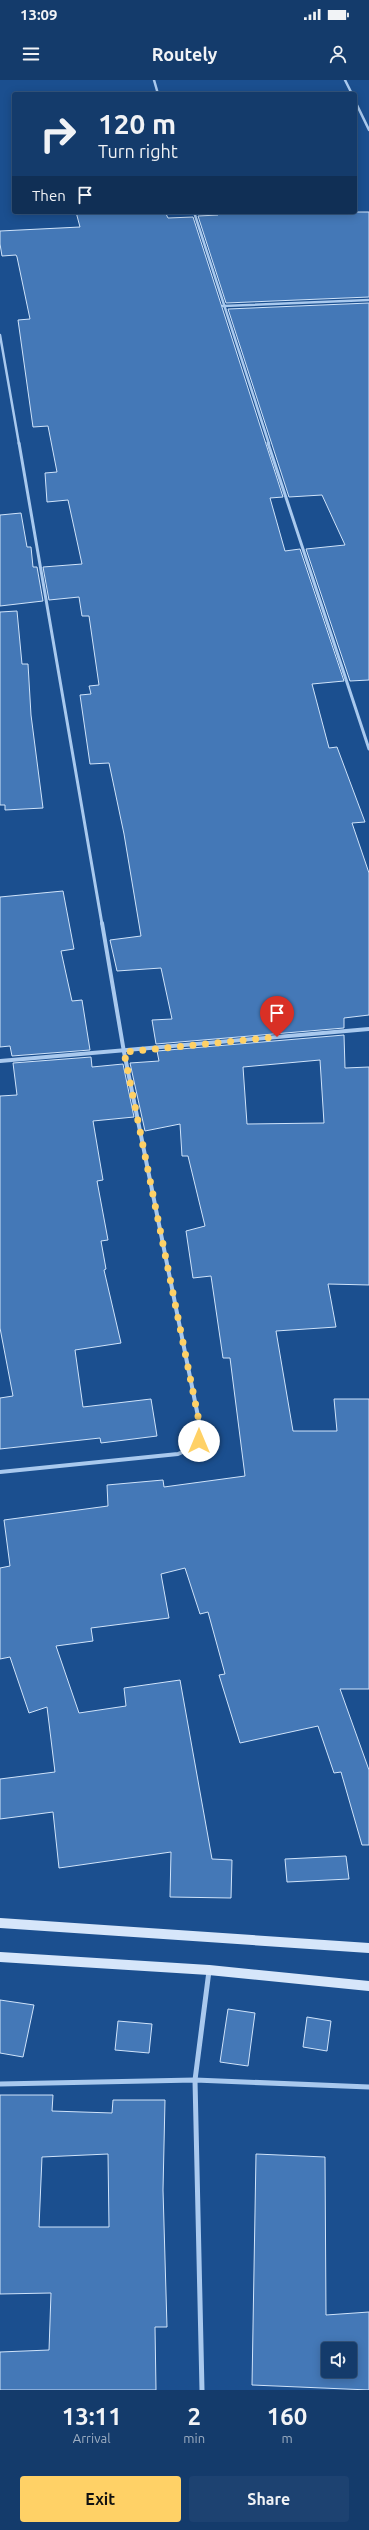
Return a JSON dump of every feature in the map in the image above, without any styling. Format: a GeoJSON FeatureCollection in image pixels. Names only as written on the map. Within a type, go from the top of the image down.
{"type":"FeatureCollection","features":[{"type":"Feature","properties":{"kind":"main road"},"geometry":{"type":"LineString","coordinates":[[0,1923],[369,1948]]}},
{"type":"Feature","properties":{"kind":"main road"},"geometry":{"type":"LineString","coordinates":[[0,1957],[209,1970],[369,1986]]}},
{"type":"Feature","properties":{"kind":"street"},"geometry":{"type":"LineString","coordinates":[[154,80],[157,92]]}},
{"type":"Feature","properties":{"kind":"street"},"geometry":{"type":"LineString","coordinates":[[345,80],[351,92]]}},
{"type":"Feature","properties":{"kind":"street"},"geometry":{"type":"LineString","coordinates":[[357,105],[369,130]]}},
{"type":"Feature","properties":{"kind":"street"},"geometry":{"type":"LineString","coordinates":[[195,214],[223,306],[369,749]]}},
{"type":"Feature","properties":{"kind":"street"},"geometry":{"type":"LineString","coordinates":[[223,306],[369,300]]}},
{"type":"Feature","properties":{"kind":"street"},"geometry":{"type":"LineString","coordinates":[[0,336],[124,1052],[201,1431],[199,1441],[192,1450],[178,1454],[0,1472]]}},
{"type":"Feature","properties":{"kind":"street"},"geometry":{"type":"LineString","coordinates":[[0,1061],[124,1052],[369,1028]]}},
{"type":"Feature","properties":{"kind":"street"},"geometry":{"type":"LineString","coordinates":[[202,2390],[195,2080],[209,1970]]}},
{"type":"Feature","properties":{"kind":"street"},"geometry":{"type":"LineString","coordinates":[[0,2084],[195,2080],[369,2087]]}},
{"type":"Feature","properties":{"kind":"building"},"geometry":{"type":"Polygon","coordinates":[[[357,212],[369,212],[369,297],[226,303],[198,216],[357,214],[357,212]]]}},
{"type":"Feature","properties":{"kind":"building"},"geometry":{"type":"Polygon","coordinates":[[[77,214],[166,214],[168,218],[193,217],[283,497],[270,498],[285,551],[300,549],[344,681],[312,684],[329,748],[337,747],[365,822],[352,823],[369,873],[369,1015],[344,1018],[344,1028],[156,1044],[152,1020],[172,1019],[161,968],[117,971],[110,940],[141,936],[124,834],[109,763],[90,764],[80,695],[91,694],[89,686],[99,685],[89,616],[82,616],[79,597],[49,600],[43,567],[82,564],[68,500],[47,502],[45,473],[57,472],[48,426],[33,427],[18,320],[30,319],[17,257],[16,255],[2,256],[0,244],[0,231],[80,227],[77,214]]]}},
{"type":"Feature","properties":{"kind":"building"},"geometry":{"type":"Polygon","coordinates":[[[369,303],[369,680],[350,681],[306,549],[345,545],[322,495],[289,497],[228,309],[369,303]]]}},
{"type":"Feature","properties":{"kind":"building"},"geometry":{"type":"Polygon","coordinates":[[[21,513],[27,547],[31,547],[33,567],[37,567],[43,601],[0,606],[0,515],[21,513]]]}},
{"type":"Feature","properties":{"kind":"building"},"geometry":{"type":"Polygon","coordinates":[[[17,611],[22,664],[28,664],[31,715],[43,808],[5,810],[5,805],[0,805],[0,612],[17,611]]]}},
{"type":"Feature","properties":{"kind":"building"},"geometry":{"type":"Polygon","coordinates":[[[63,891],[74,949],[61,951],[72,1001],[82,1000],[90,1050],[12,1056],[10,1046],[0,1047],[0,897],[63,891]]]}},
{"type":"Feature","properties":{"kind":"building"},"geometry":{"type":"Polygon","coordinates":[[[344,1035],[345,1068],[369,1067],[369,1285],[328,1284],[336,1327],[276,1331],[293,1431],[337,1431],[334,1399],[369,1399],[369,1689],[340,1689],[369,1770],[369,1845],[362,1845],[341,1772],[334,1773],[318,1726],[240,1743],[219,1675],[225,1674],[208,1612],[200,1614],[185,1568],[161,1574],[169,1618],[91,1628],[93,1641],[56,1646],[79,1713],[126,1706],[124,1688],[180,1680],[212,1859],[232,1860],[231,1898],[170,1897],[171,1852],[59,1868],[53,1812],[0,1819],[0,1779],[55,1772],[47,1707],[29,1713],[10,1657],[0,1659],[0,1568],[10,1566],[4,1520],[108,1506],[107,1485],[163,1480],[164,1487],[245,1476],[230,1358],[223,1358],[211,1276],[193,1278],[186,1231],[205,1226],[188,1156],[182,1156],[180,1124],[145,1131],[130,1063],[159,1061],[157,1051],[344,1035]],[[320,1060],[243,1067],[247,1124],[324,1123],[320,1060]]]}},
{"type":"Feature","properties":{"kind":"building"},"geometry":{"type":"Polygon","coordinates":[[[91,1057],[92,1067],[123,1064],[134,1117],[93,1121],[103,1180],[97,1181],[108,1240],[101,1241],[106,1269],[104,1270],[121,1343],[75,1350],[83,1407],[151,1399],[157,1436],[101,1443],[100,1438],[0,1449],[0,1398],[13,1396],[0,1328],[0,1096],[17,1095],[13,1063],[91,1057]]]}},
{"type":"Feature","properties":{"kind":"building"},"geometry":{"type":"Polygon","coordinates":[[[346,1856],[349,1879],[287,1882],[285,1859],[346,1856]]]}},
{"type":"Feature","properties":{"kind":"building"},"geometry":{"type":"Polygon","coordinates":[[[0,2000],[34,2005],[23,2057],[0,2053],[0,2000]]]}},
{"type":"Feature","properties":{"kind":"building"},"geometry":{"type":"Polygon","coordinates":[[[228,2009],[255,2013],[248,2066],[220,2062],[228,2009]]]}},
{"type":"Feature","properties":{"kind":"building"},"geometry":{"type":"Polygon","coordinates":[[[307,2017],[331,2021],[327,2051],[303,2047],[307,2017]]]}},
{"type":"Feature","properties":{"kind":"building"},"geometry":{"type":"Polygon","coordinates":[[[118,2021],[152,2024],[149,2053],[115,2050],[118,2021]]]}},
{"type":"Feature","properties":{"kind":"building"},"geometry":{"type":"Polygon","coordinates":[[[0,2095],[53,2095],[52,2111],[112,2113],[113,2100],[165,2100],[163,2190],[167,2327],[155,2327],[156,2390],[0,2390],[0,2352],[49,2350],[51,2293],[0,2294],[0,2095]],[[108,2154],[42,2157],[39,2227],[109,2227],[108,2154]]]}},
{"type":"Feature","properties":{"kind":"building"},"geometry":{"type":"Polygon","coordinates":[[[256,2154],[325,2157],[326,2315],[369,2312],[369,2390],[252,2385],[256,2154]]]}},
{"type":"Feature","properties":{"kind":"route"},"geometry":{"type":"LineString","coordinates":[[199,1441],[201,1431],[124,1052],[277,1037]]}}]}
